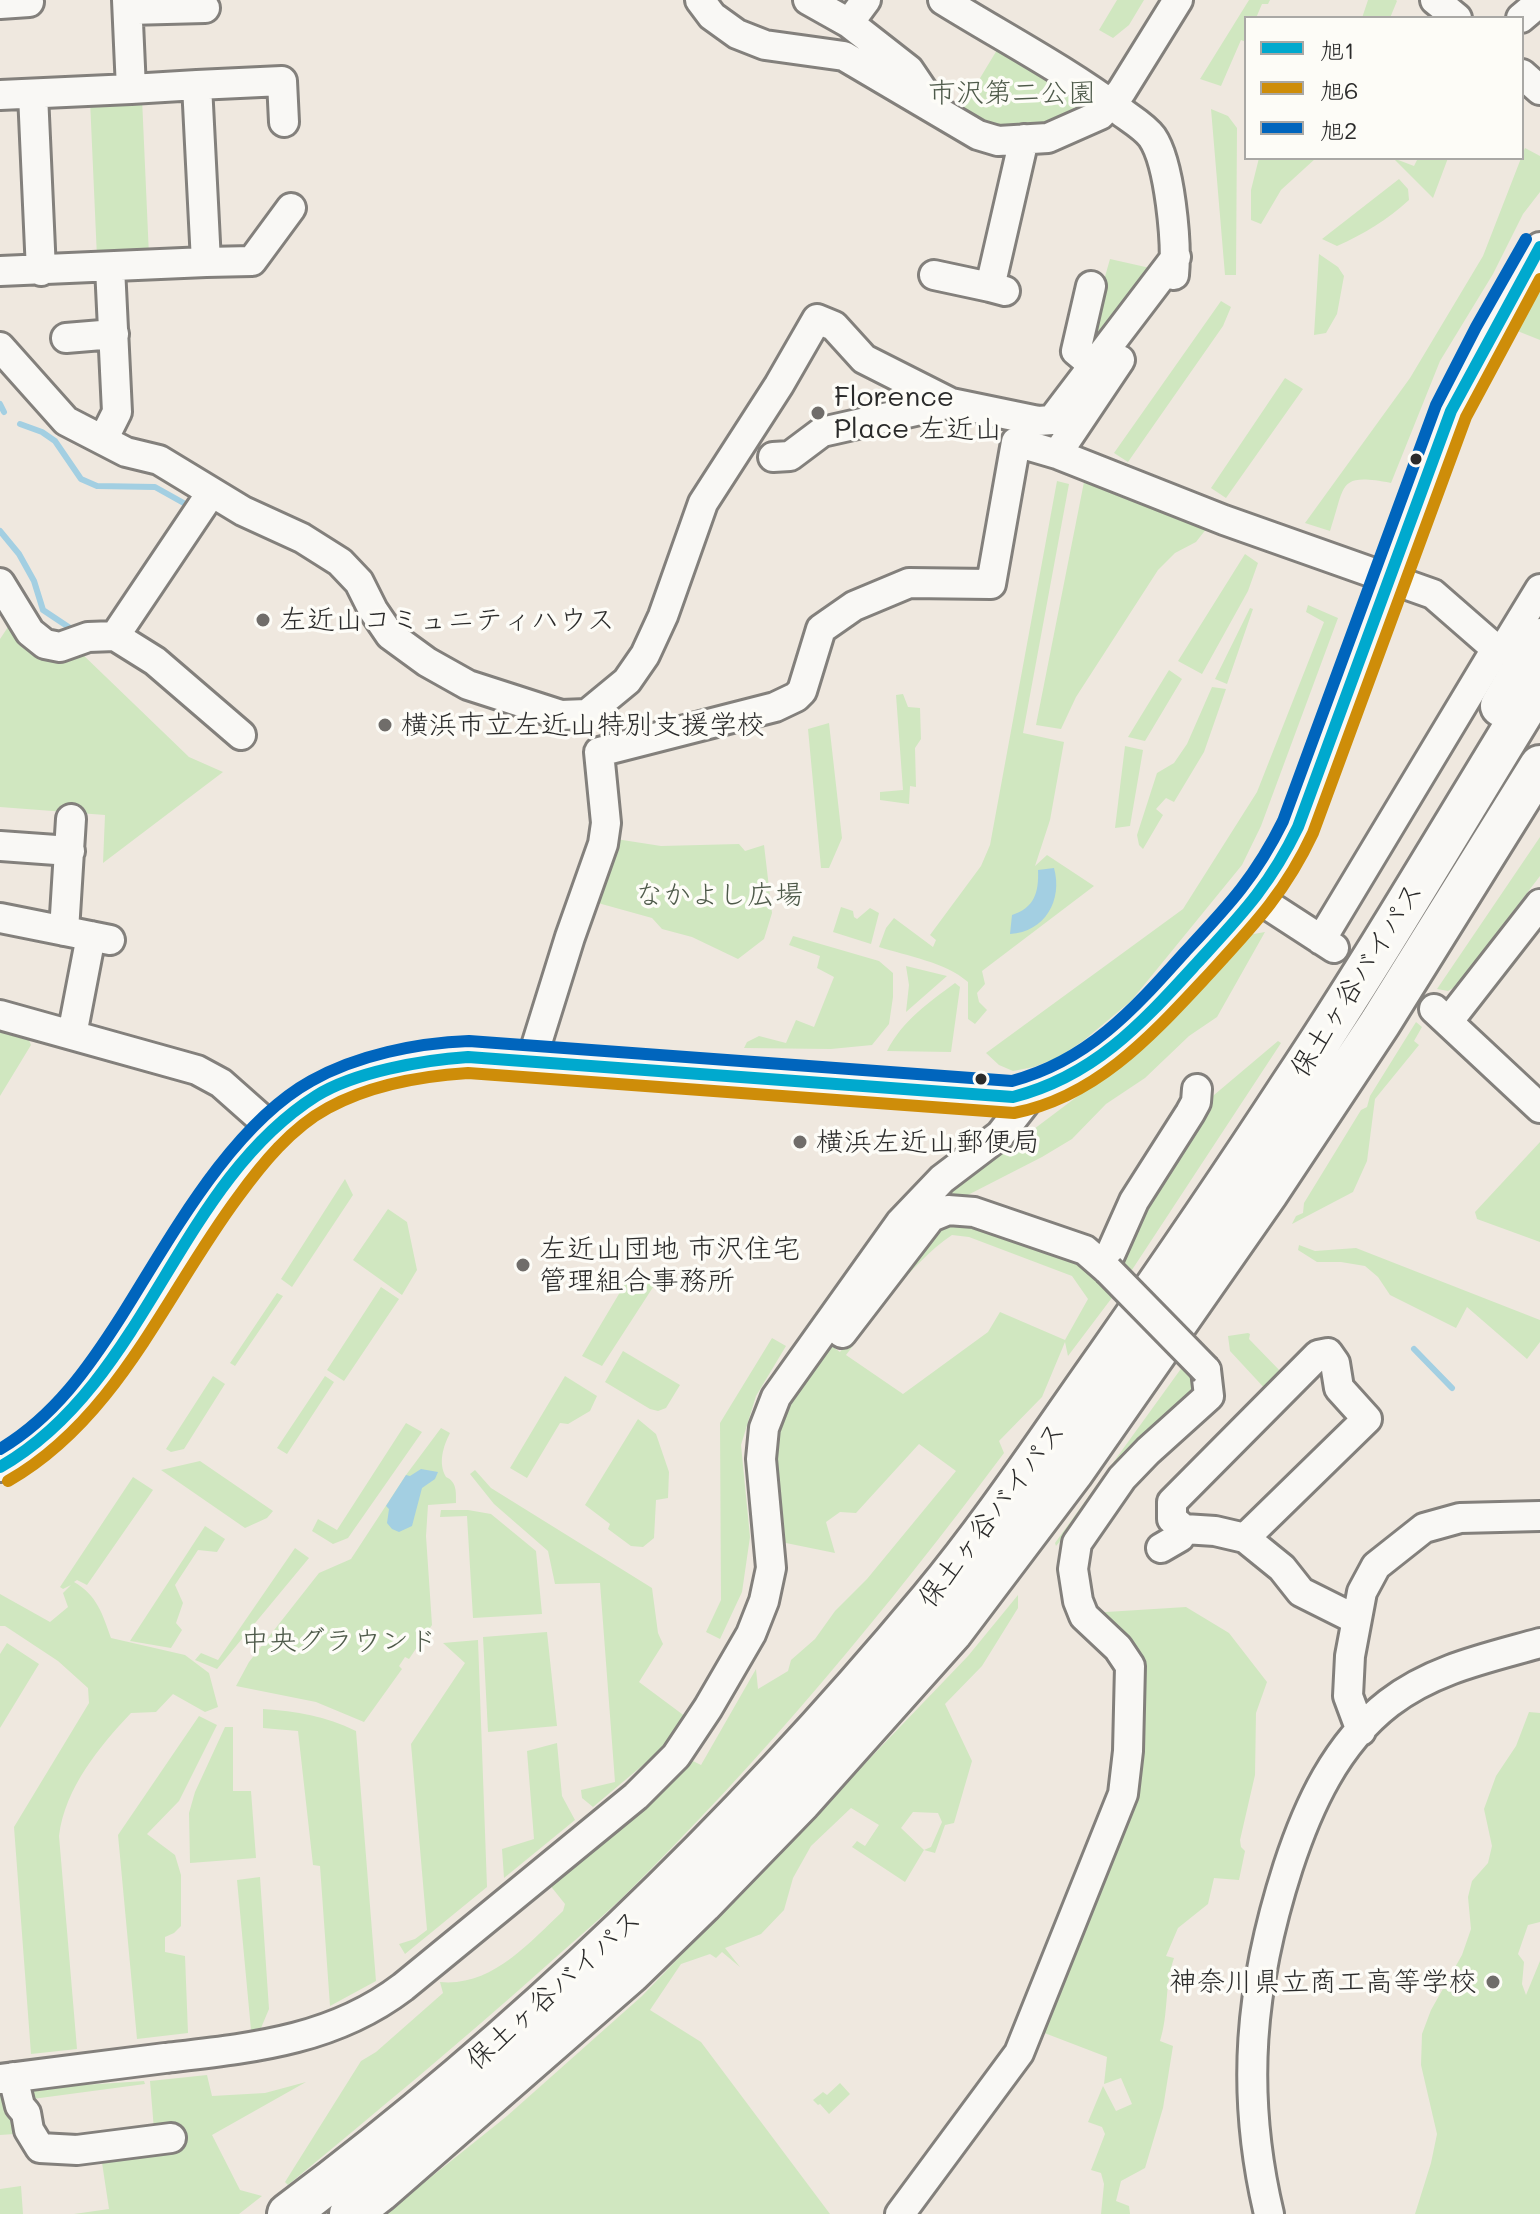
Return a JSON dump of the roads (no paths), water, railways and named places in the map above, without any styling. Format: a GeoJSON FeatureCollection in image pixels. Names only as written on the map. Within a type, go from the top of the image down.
{"type":"FeatureCollection","features":[{"type":"Feature","properties":{"kind":"highway"},"geometry":{"type":"LineString","coordinates":[[1375,951],[1452,790],[1540,639]]}},
{"type":"Feature","properties":{"kind":"highway","name":"保土ヶ谷バイパス"},"geometry":{"type":"LineString","coordinates":[[288,2214],[476,2062],[554,1995],[627,1926],[775,1774],[931,1599],[1039,1454],[1295,1080],[1540,684]]}},
{"type":"Feature","properties":{"kind":"highway","name":"保土ヶ谷バイパス"},"geometry":{"type":"LineString","coordinates":[[350,2214],[630,1973],[801,1801],[952,1632],[1072,1473],[1260,1205],[1380,1023],[1540,766]]}},
{"type":"Feature","properties":{"kind":"street"},"geometry":{"type":"LineString","coordinates":[[700,0],[712,16],[737,34],[765,45],[844,56],[978,135],[998,141],[1048,138],[1100,115],[1111,104],[1178,0]]}},
{"type":"Feature","properties":{"kind":"street"},"geometry":{"type":"LineString","coordinates":[[808,0],[849,23],[909,70],[935,109]]}},
{"type":"Feature","properties":{"kind":"street"},"geometry":{"type":"LineString","coordinates":[[849,23],[866,0]]}},
{"type":"Feature","properties":{"kind":"street"},"geometry":{"type":"LineString","coordinates":[[943,0],[1111,104],[1153,138],[1166,179],[1176,257],[1173,280],[1165,297],[1057,454]]}},
{"type":"Feature","properties":{"kind":"street"},"geometry":{"type":"LineString","coordinates":[[1435,0],[1455,16]]}},
{"type":"Feature","properties":{"kind":"street"},"geometry":{"type":"LineString","coordinates":[[0,4],[29,2]]}},
{"type":"Feature","properties":{"kind":"street"},"geometry":{"type":"LineString","coordinates":[[1523,16],[1540,2]]}},
{"type":"Feature","properties":{"kind":"street"},"geometry":{"type":"LineString","coordinates":[[131,89],[128,5],[205,8]]}},
{"type":"Feature","properties":{"kind":"street"},"geometry":{"type":"LineString","coordinates":[[1524,76],[1540,90]]}},
{"type":"Feature","properties":{"kind":"street"},"geometry":{"type":"LineString","coordinates":[[0,95],[282,81],[284,122]]}},
{"type":"Feature","properties":{"kind":"street"},"geometry":{"type":"LineString","coordinates":[[197,85],[206,262]]}},
{"type":"Feature","properties":{"kind":"street"},"geometry":{"type":"LineString","coordinates":[[33,94],[41,271]]}},
{"type":"Feature","properties":{"kind":"street"},"geometry":{"type":"LineString","coordinates":[[934,275],[997,289],[1024,139]]}},
{"type":"Feature","properties":{"kind":"street"},"geometry":{"type":"LineString","coordinates":[[0,271],[252,261],[291,208]]}},
{"type":"Feature","properties":{"kind":"street"},"geometry":{"type":"LineString","coordinates":[[0,1467],[25,1454],[51,1434],[89,1392],[233,1177],[274,1130],[316,1096],[380,1070],[468,1057],[1002,1097],[1032,1094],[1087,1067],[1130,1033],[1257,898],[1285,854],[1298,827],[1451,411],[1538,251]]}},
{"type":"Feature","properties":{"kind":"street"},"geometry":{"type":"LineString","coordinates":[[0,347],[66,421],[126,452],[159,460],[211,493],[302,538],[340,562],[359,582],[390,635],[440,670],[468,685],[537,709],[561,715],[587,714],[627,681],[645,655],[663,616],[703,503],[737,457],[817,319],[834,326],[864,359],[951,403],[1038,421],[1052,420],[1176,257]]}},
{"type":"Feature","properties":{"kind":"street"},"geometry":{"type":"LineString","coordinates":[[103,440],[117,412],[110,267]]}},
{"type":"Feature","properties":{"kind":"street"},"geometry":{"type":"LineString","coordinates":[[1091,286],[1076,351],[1094,366]]}},
{"type":"Feature","properties":{"kind":"street"},"geometry":{"type":"LineString","coordinates":[[66,338],[114,334]]}},
{"type":"Feature","properties":{"kind":"street"},"geometry":{"type":"LineString","coordinates":[[773,457],[790,456],[822,432],[951,403]]}},
{"type":"Feature","properties":{"kind":"street"},"geometry":{"type":"LineString","coordinates":[[599,752],[759,712],[796,697],[802,691],[821,629],[854,606],[909,583],[991,584],[1016,442],[1057,454],[1224,520],[1433,594],[1496,649],[1504,648],[1540,589]]}},
{"type":"Feature","properties":{"kind":"street"},"geometry":{"type":"LineString","coordinates":[[115,636],[211,493]]}},
{"type":"Feature","properties":{"kind":"street"},"geometry":{"type":"LineString","coordinates":[[0,583],[7,619],[45,644],[60,647],[88,637],[115,636],[155,661],[241,735]]}},
{"type":"Feature","properties":{"kind":"street"},"geometry":{"type":"LineString","coordinates":[[1257,898],[1328,944],[1496,649]]}},
{"type":"Feature","properties":{"kind":"street"},"geometry":{"type":"LineString","coordinates":[[531,1062],[603,844],[606,823],[599,752],[587,714]]}},
{"type":"Feature","properties":{"kind":"street"},"geometry":{"type":"LineString","coordinates":[[71,819],[70,851],[88,935],[72,1035]]}},
{"type":"Feature","properties":{"kind":"street"},"geometry":{"type":"LineString","coordinates":[[0,846],[70,851]]}},
{"type":"Feature","properties":{"kind":"street"},"geometry":{"type":"LineString","coordinates":[[1540,904],[1441,1016],[1540,1108]]}},
{"type":"Feature","properties":{"kind":"street"},"geometry":{"type":"LineString","coordinates":[[0,918],[88,935]]}},
{"type":"Feature","properties":{"kind":"street"},"geometry":{"type":"LineString","coordinates":[[0,1015],[197,1070],[221,1083],[274,1130]]}},
{"type":"Feature","properties":{"kind":"street"},"geometry":{"type":"LineString","coordinates":[[1107,1268],[1134,1201],[1190,1113],[1196,1102],[1197,1089]]}},
{"type":"Feature","properties":{"kind":"street"},"geometry":{"type":"LineString","coordinates":[[171,2138],[77,2150],[40,2148],[29,2130],[26,2113],[6,2078],[231,2050],[300,2038],[335,2027],[383,2002],[403,1987],[636,1796],[676,1756],[708,1708],[756,1623],[764,1601],[771,1568],[761,1459],[764,1428],[776,1397],[823,1326],[922,1197],[1000,1135],[1032,1094]]}},
{"type":"Feature","properties":{"kind":"street"},"geometry":{"type":"LineString","coordinates":[[823,1326],[839,1337],[931,1217],[948,1210],[974,1212],[1085,1250],[1107,1268],[1206,1370],[1209,1396],[1122,1478],[1077,1543],[1073,1569],[1078,1601],[1084,1616],[1118,1648],[1130,1666],[1128,1751],[1123,1794],[1019,2053],[900,2214]]}},
{"type":"Feature","properties":{"kind":"street"},"geometry":{"type":"LineString","coordinates":[[1245,1538],[1367,1419],[1339,1388],[1335,1363],[1328,1353],[1318,1355],[1172,1502],[1172,1519],[1184,1529],[1215,1531],[1245,1538],[1282,1568],[1301,1592],[1355,1619]]}},
{"type":"Feature","properties":{"kind":"street"},"geometry":{"type":"LineString","coordinates":[[1361,1731],[1348,1696],[1355,1619],[1362,1592],[1376,1566],[1424,1528],[1460,1518],[1540,1516]]}},
{"type":"Feature","properties":{"kind":"street"},"geometry":{"type":"LineString","coordinates":[[1161,1548],[1180,1537],[1184,1529]]}},
{"type":"Feature","properties":{"kind":"street"},"geometry":{"type":"LineString","coordinates":[[1269,2214],[1262,2186],[1251,2091],[1255,2003],[1268,1930],[1318,1788],[1361,1731],[1388,1704],[1449,1668],[1540,1643]]}},
{"type":"Feature","properties":{"kind":"water"},"geometry":{"type":"Polygon","coordinates":[[[1054,868],[1056,892],[1042,921],[1022,932],[1010,934],[1012,915],[1025,908],[1034,898],[1038,870],[1054,868]]]}},
{"type":"Feature","properties":{"kind":"water"},"geometry":{"type":"Polygon","coordinates":[[[421,1469],[438,1472],[435,1479],[422,1488],[412,1526],[399,1532],[387,1523],[389,1509],[386,1506],[406,1475],[410,1476],[421,1469]]]}},
{"type":"Feature","properties":{"kind":"waterway"},"geometry":{"type":"LineString","coordinates":[[0,404],[4,412]]}},
{"type":"Feature","properties":{"kind":"waterway"},"geometry":{"type":"LineString","coordinates":[[20,424],[42,432],[55,441],[81,479],[97,486],[155,487],[189,506]]}},
{"type":"Feature","properties":{"kind":"waterway"},"geometry":{"type":"LineString","coordinates":[[0,531],[19,554],[34,581],[43,610],[73,630]]}},
{"type":"Feature","properties":{"kind":"waterway"},"geometry":{"type":"LineString","coordinates":[[1414,1349],[1452,1388]]}},
{"type":"Feature","properties":{"kind":"place","name":"Florence Place 左近山"},"geometry":{"type":"Point","coordinates":[818,413]}},
{"type":"Feature","properties":{"kind":"place","name":"左近山コミュニティハウス"},"geometry":{"type":"Point","coordinates":[263,620]}},
{"type":"Feature","properties":{"kind":"place","name":"横浜市立左近山特別支援学校"},"geometry":{"type":"Point","coordinates":[385,725]}},
{"type":"Feature","properties":{"kind":"place","name":"横浜左近山郵便局"},"geometry":{"type":"Point","coordinates":[800,1142]}},
{"type":"Feature","properties":{"kind":"place","name":"左近山団地 市沢住宅 管理組合事務所"},"geometry":{"type":"Point","coordinates":[523,1265]}},
{"type":"Feature","properties":{"kind":"place","name":"神奈川県立商工高等学校"},"geometry":{"type":"Point","coordinates":[1493,1982]}},
{"type":"Feature","properties":{"kind":"park label","name":"市沢第二公園"},"geometry":{"type":"Point","coordinates":[1012,93]}},
{"type":"Feature","properties":{"kind":"park label","name":"なかよし広場"},"geometry":{"type":"Point","coordinates":[719,895]}},
{"type":"Feature","properties":{"kind":"park label","name":"中央グラウンド"},"geometry":{"type":"Point","coordinates":[339,1641]}}]}
